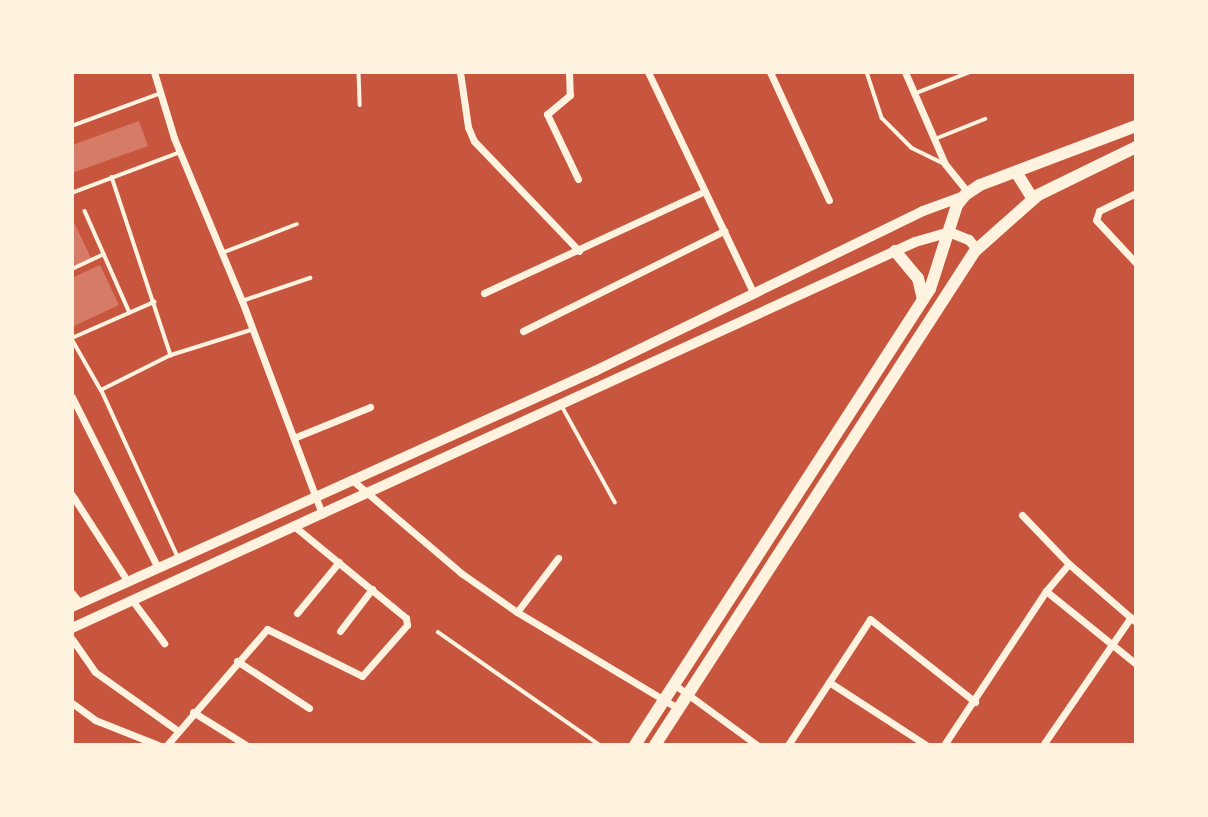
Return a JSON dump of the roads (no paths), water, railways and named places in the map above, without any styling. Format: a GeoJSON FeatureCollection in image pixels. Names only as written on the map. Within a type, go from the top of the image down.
{"type":"FeatureCollection","features":[{"type":"Feature","properties":{"kind":"main road"},"geometry":{"type":"LineString","coordinates":[[635,745],[923,299],[941,267],[949,232],[967,194],[1016,172],[1136,127]]}},
{"type":"Feature","properties":{"kind":"main road"},"geometry":{"type":"LineString","coordinates":[[655,745],[825,476],[976,249],[1033,200],[1136,147]]}},
{"type":"Feature","properties":{"kind":"main road"},"geometry":{"type":"LineString","coordinates":[[1016,172],[1033,200]]}},
{"type":"Feature","properties":{"kind":"main road"},"geometry":{"type":"LineString","coordinates":[[895,251],[918,278],[923,299]]}},
{"type":"Feature","properties":{"kind":"street"},"geometry":{"type":"LineString","coordinates":[[154,72],[180,152],[296,437],[322,513]]}},
{"type":"Feature","properties":{"kind":"street"},"geometry":{"type":"LineString","coordinates":[[460,72],[468,127],[474,141],[579,251]]}},
{"type":"Feature","properties":{"kind":"street"},"geometry":{"type":"LineString","coordinates":[[569,72],[570,95],[547,114],[578,178]]}},
{"type":"Feature","properties":{"kind":"street"},"geometry":{"type":"LineString","coordinates":[[648,72],[753,292]]}},
{"type":"Feature","properties":{"kind":"street"},"geometry":{"type":"LineString","coordinates":[[770,72],[829,200]]}},
{"type":"Feature","properties":{"kind":"street"},"geometry":{"type":"LineString","coordinates":[[72,593],[76,605],[128,582],[315,494],[595,371],[923,211],[967,194],[945,164],[907,73]]}},
{"type":"Feature","properties":{"kind":"street"},"geometry":{"type":"LineString","coordinates":[[484,293],[705,191]]}},
{"type":"Feature","properties":{"kind":"street"},"geometry":{"type":"LineString","coordinates":[[1136,192],[1099,211],[1096,220],[1136,263]]}},
{"type":"Feature","properties":{"kind":"street"},"geometry":{"type":"LineString","coordinates":[[523,331],[724,231]]}},
{"type":"Feature","properties":{"kind":"street"},"geometry":{"type":"LineString","coordinates":[[72,628],[895,251],[949,232],[969,240],[976,249]]}},
{"type":"Feature","properties":{"kind":"street"},"geometry":{"type":"LineString","coordinates":[[72,397],[158,568]]}},
{"type":"Feature","properties":{"kind":"street"},"geometry":{"type":"LineString","coordinates":[[296,437],[370,407]]}},
{"type":"Feature","properties":{"kind":"street"},"geometry":{"type":"LineString","coordinates":[[350,479],[461,573],[517,612],[679,709]]}},
{"type":"Feature","properties":{"kind":"street"},"geometry":{"type":"LineString","coordinates":[[72,495],[128,582]]}},
{"type":"Feature","properties":{"kind":"street"},"geometry":{"type":"LineString","coordinates":[[1022,515],[1069,565],[1133,620],[1111,643],[1043,745]]}},
{"type":"Feature","properties":{"kind":"street"},"geometry":{"type":"LineString","coordinates":[[167,745],[237,661],[271,628],[362,676],[407,625],[406,618],[294,526]]}},
{"type":"Feature","properties":{"kind":"street"},"geometry":{"type":"LineString","coordinates":[[517,612],[558,558]]}},
{"type":"Feature","properties":{"kind":"street"},"geometry":{"type":"LineString","coordinates":[[297,613],[339,562]]}},
{"type":"Feature","properties":{"kind":"street"},"geometry":{"type":"LineString","coordinates":[[944,745],[1046,592],[1069,565]]}},
{"type":"Feature","properties":{"kind":"street"},"geometry":{"type":"LineString","coordinates":[[340,631],[372,589]]}},
{"type":"Feature","properties":{"kind":"street"},"geometry":{"type":"LineString","coordinates":[[1046,592],[1136,664]]}},
{"type":"Feature","properties":{"kind":"street"},"geometry":{"type":"LineString","coordinates":[[132,600],[164,643]]}},
{"type":"Feature","properties":{"kind":"street"},"geometry":{"type":"LineString","coordinates":[[788,745],[870,619],[975,702]]}},
{"type":"Feature","properties":{"kind":"street"},"geometry":{"type":"LineString","coordinates":[[72,639],[95,672],[177,730]]}},
{"type":"Feature","properties":{"kind":"street"},"geometry":{"type":"LineString","coordinates":[[237,661],[309,708]]}},
{"type":"Feature","properties":{"kind":"street"},"geometry":{"type":"LineString","coordinates":[[829,682],[926,745]]}},
{"type":"Feature","properties":{"kind":"street"},"geometry":{"type":"LineString","coordinates":[[675,685],[757,745]]}},
{"type":"Feature","properties":{"kind":"street"},"geometry":{"type":"LineString","coordinates":[[73,708],[158,745]]}},
{"type":"Feature","properties":{"kind":"street"},"geometry":{"type":"LineString","coordinates":[[193,712],[246,745]]}},
{"type":"Feature","properties":{"kind":"street"},"geometry":{"type":"LineString","coordinates":[[130,745],[133,734]]}},
{"type":"Feature","properties":{"kind":"lane"},"geometry":{"type":"LineString","coordinates":[[359,72],[360,105]]}},
{"type":"Feature","properties":{"kind":"lane"},"geometry":{"type":"LineString","coordinates":[[867,72],[882,118],[912,148],[945,164]]}},
{"type":"Feature","properties":{"kind":"lane"},"geometry":{"type":"LineString","coordinates":[[914,94],[970,72]]}},
{"type":"Feature","properties":{"kind":"lane"},"geometry":{"type":"LineString","coordinates":[[72,126],[160,93]]}},
{"type":"Feature","properties":{"kind":"lane"},"geometry":{"type":"LineString","coordinates":[[934,139],[985,118]]}},
{"type":"Feature","properties":{"kind":"lane"},"geometry":{"type":"LineString","coordinates":[[72,192],[180,152]]}},
{"type":"Feature","properties":{"kind":"lane"},"geometry":{"type":"LineString","coordinates":[[112,177],[171,355]]}},
{"type":"Feature","properties":{"kind":"lane"},"geometry":{"type":"LineString","coordinates":[[86,211],[130,313]]}},
{"type":"Feature","properties":{"kind":"lane"},"geometry":{"type":"LineString","coordinates":[[222,253],[297,224]]}},
{"type":"Feature","properties":{"kind":"lane"},"geometry":{"type":"LineString","coordinates":[[72,269],[104,254]]}},
{"type":"Feature","properties":{"kind":"lane"},"geometry":{"type":"LineString","coordinates":[[242,301],[310,278]]}},
{"type":"Feature","properties":{"kind":"lane"},"geometry":{"type":"LineString","coordinates":[[154,302],[72,338],[101,390],[178,559]]}},
{"type":"Feature","properties":{"kind":"lane"},"geometry":{"type":"LineString","coordinates":[[101,390],[171,355],[253,329]]}},
{"type":"Feature","properties":{"kind":"lane"},"geometry":{"type":"LineString","coordinates":[[561,404],[615,502]]}},
{"type":"Feature","properties":{"kind":"lane"},"geometry":{"type":"LineString","coordinates":[[438,632],[600,745]]}}]}
